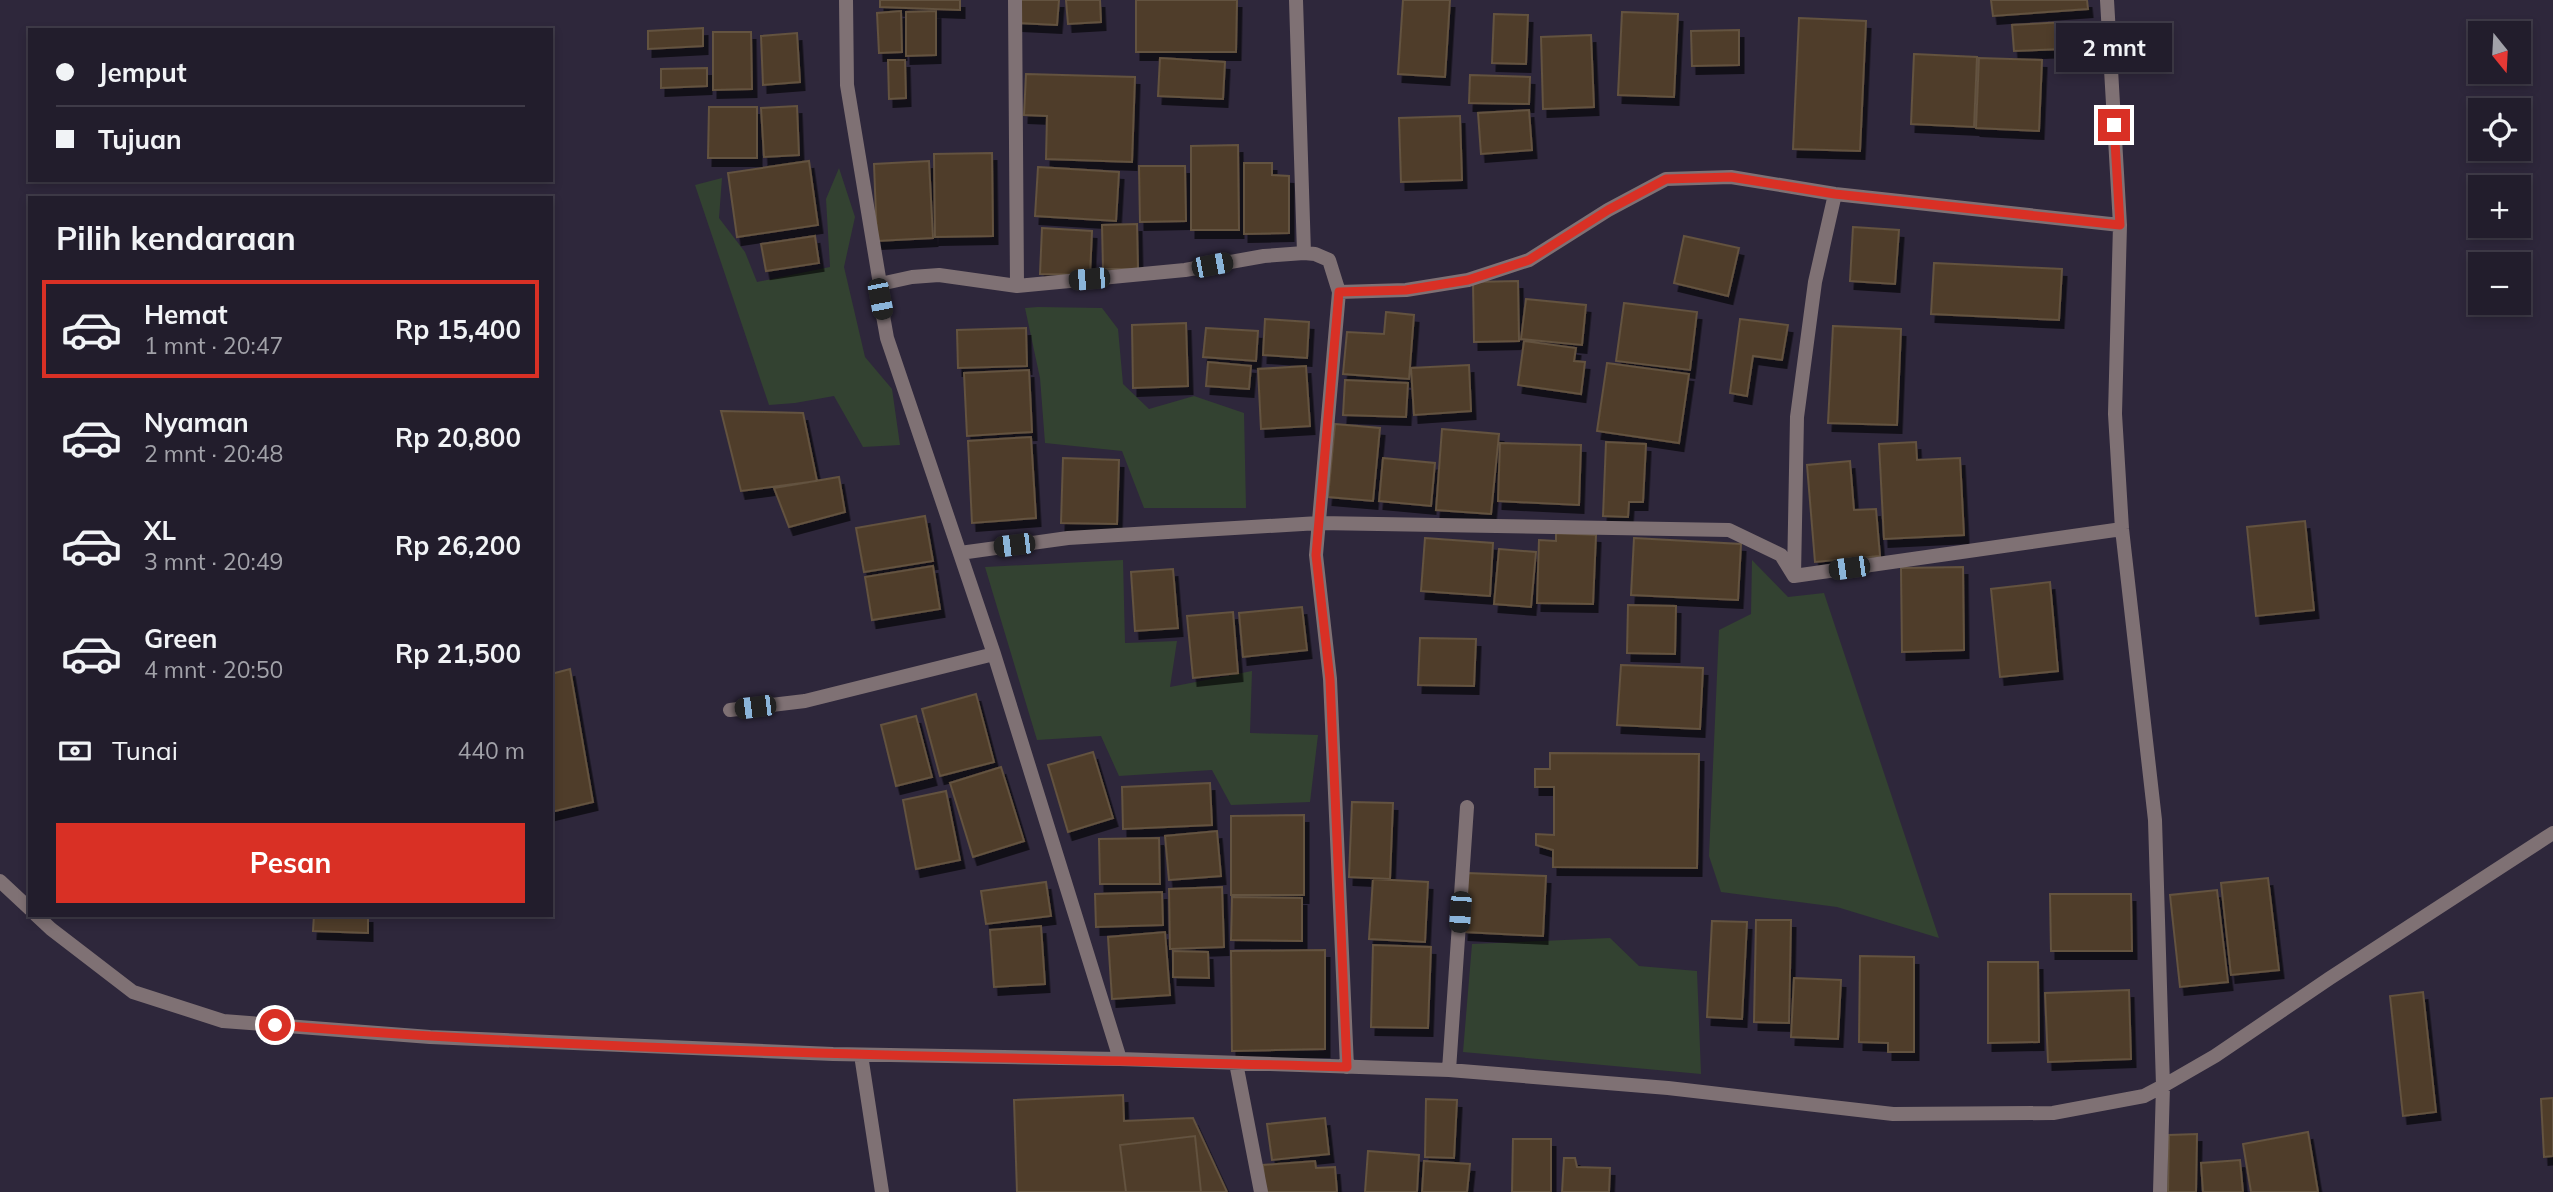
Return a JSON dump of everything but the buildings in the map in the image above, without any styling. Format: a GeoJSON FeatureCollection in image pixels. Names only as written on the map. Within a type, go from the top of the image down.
{"type":"FeatureCollection","features":[{"type":"Feature","properties":{"kind":"street"},"geometry":{"type":"LineString","coordinates":[[846,0],[848,85],[887,338],[995,654],[1120,1059]]}},
{"type":"Feature","properties":{"kind":"street"},"geometry":{"type":"LineString","coordinates":[[1015,0],[1017,286]]}},
{"type":"Feature","properties":{"kind":"street"},"geometry":{"type":"LineString","coordinates":[[1296,0],[1304,253]]}},
{"type":"Feature","properties":{"kind":"street"},"geometry":{"type":"LineString","coordinates":[[2107,0],[2120,225],[2115,414],[2122,529],[2155,820],[2163,1086],[2160,1192]]}},
{"type":"Feature","properties":{"kind":"street"},"geometry":{"type":"LineString","coordinates":[[1339,292],[1406,290],[1468,280],[1529,260],[1608,210],[1666,179],[1731,177],[1835,194],[2120,225]]}},
{"type":"Feature","properties":{"kind":"street"},"geometry":{"type":"LineString","coordinates":[[1794,576],[1797,417],[1815,282],[1835,194]]}},
{"type":"Feature","properties":{"kind":"street"},"geometry":{"type":"LineString","coordinates":[[880,284],[939,275],[1017,286],[1185,270],[1264,256],[1304,253],[1329,260],[1339,292],[1316,555],[1330,680],[1347,1067]]}},
{"type":"Feature","properties":{"kind":"street"},"geometry":{"type":"LineString","coordinates":[[960,553],[1068,538],[1319,523],[1729,530],[1781,555],[1794,576]]}},
{"type":"Feature","properties":{"kind":"street"},"geometry":{"type":"LineString","coordinates":[[1794,576],[2122,529]]}},
{"type":"Feature","properties":{"kind":"street"},"geometry":{"type":"LineString","coordinates":[[730,710],[805,701],[995,654]]}},
{"type":"Feature","properties":{"kind":"street"},"geometry":{"type":"LineString","coordinates":[[1449,1070],[1467,807]]}},
{"type":"Feature","properties":{"kind":"street"},"geometry":{"type":"LineString","coordinates":[[38,917],[133,992],[223,1021],[430,1037],[861,1055],[1120,1059],[1449,1070],[1668,1088],[1893,1114],[2053,1114],[2144,1096],[2163,1086],[2215,1056],[2553,833]]}},
{"type":"Feature","properties":{"kind":"street"},"geometry":{"type":"LineString","coordinates":[[0,881],[28,907]]}},
{"type":"Feature","properties":{"kind":"street"},"geometry":{"type":"LineString","coordinates":[[861,1055],[882,1192]]}},
{"type":"Feature","properties":{"kind":"street"},"geometry":{"type":"LineString","coordinates":[[1236,1063],[1261,1192]]}},
{"type":"Feature","properties":{"kind":"green space"},"geometry":{"type":"Polygon","coordinates":[[[839,168],[855,217],[844,267],[865,357],[892,389],[900,445],[863,447],[834,396],[769,405],[695,185],[722,178],[719,218],[745,252],[757,282],[830,267],[826,199],[839,168]]]}},
{"type":"Feature","properties":{"kind":"green space"},"geometry":{"type":"Polygon","coordinates":[[[1025,308],[1102,308],[1118,329],[1123,384],[1149,409],[1194,396],[1244,413],[1246,508],[1144,508],[1122,451],[1045,443],[1040,378],[1025,308]]]}},
{"type":"Feature","properties":{"kind":"green space"},"geometry":{"type":"Polygon","coordinates":[[[1123,560],[1125,643],[1177,641],[1170,687],[1252,671],[1250,733],[1318,735],[1310,802],[1231,805],[1212,770],[1119,776],[1101,736],[1037,740],[985,567],[1123,560]]]}},
{"type":"Feature","properties":{"kind":"green space"},"geometry":{"type":"Polygon","coordinates":[[[1752,560],[1788,597],[1824,593],[1939,938],[1837,907],[1721,892],[1709,856],[1719,630],[1751,614],[1752,560]]]}},
{"type":"Feature","properties":{"kind":"green space"},"geometry":{"type":"Polygon","coordinates":[[[1610,938],[1639,966],[1697,971],[1701,1074],[1463,1052],[1472,944],[1610,938]]]}},
{"type":"Feature","properties":{"kind":"route"},"geometry":{"type":"LineString","coordinates":[[275,1025],[430,1037],[833,1054],[1120,1059],[1347,1067],[1330,680],[1316,555],[1339,292],[1406,290],[1468,280],[1529,260],[1608,210],[1666,179],[1731,177],[1835,194],[2120,225],[2114,125]]}}]}
